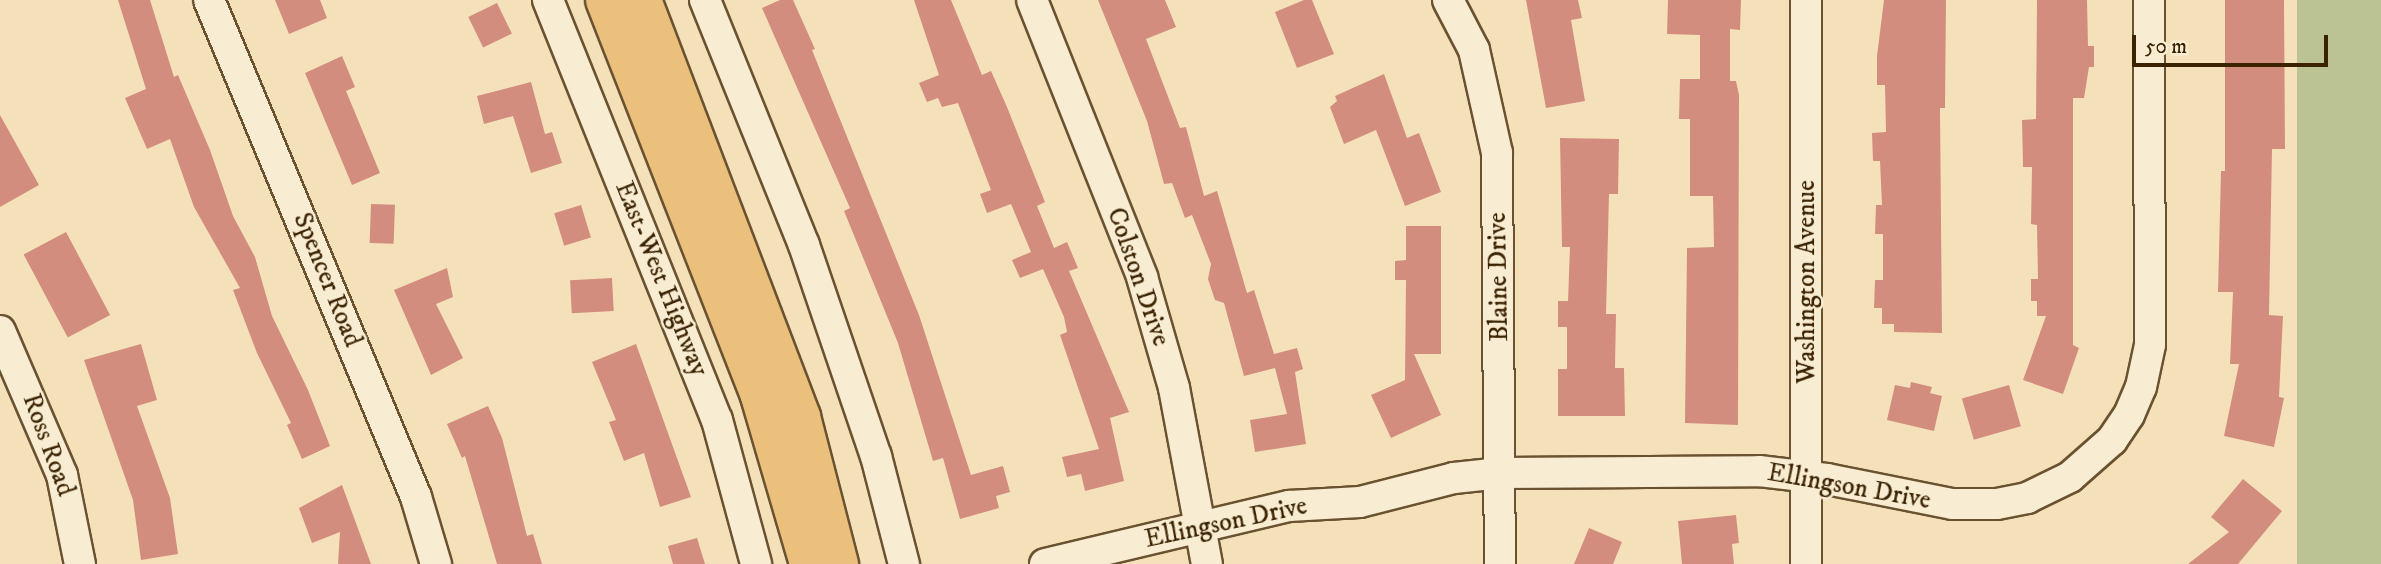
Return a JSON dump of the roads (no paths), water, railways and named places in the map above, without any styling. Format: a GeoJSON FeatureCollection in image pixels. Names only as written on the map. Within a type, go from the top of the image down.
{"type":"FeatureCollection","features":[{"type":"Feature","properties":{"kind":"main road","name":"East-West Highway"},"geometry":{"type":"LineString","coordinates":[[605,0],[760,396],[809,564]]}},
{"type":"Feature","properties":{"kind":"main road"},"geometry":{"type":"LineString","coordinates":[[642,0],[801,417],[839,564]]}},
{"type":"Feature","properties":{"kind":"street","name":"Spencer Road"},"geometry":{"type":"LineString","coordinates":[[209,0],[416,497],[436,564]]}},
{"type":"Feature","properties":{"kind":"street","name":"East-West Highway"},"geometry":{"type":"LineString","coordinates":[[548,0],[718,420],[757,564]]}},
{"type":"Feature","properties":{"kind":"street"},"geometry":{"type":"LineString","coordinates":[[705,0],[804,245],[876,456],[904,564]]}},
{"type":"Feature","properties":{"kind":"street","name":"Colston Drive"},"geometry":{"type":"LineString","coordinates":[[1032,0],[1142,277],[1174,388],[1203,525],[1207,564]]}},
{"type":"Feature","properties":{"kind":"street","name":"Blaine Drive"},"geometry":{"type":"LineString","coordinates":[[1448,0],[1474,50],[1497,153],[1500,564]]}},
{"type":"Feature","properties":{"kind":"street","name":"Washington Avenue"},"geometry":{"type":"LineString","coordinates":[[1806,0],[1806,564]]}},
{"type":"Feature","properties":{"kind":"street","name":"Ellingson Drive"},"geometry":{"type":"LineString","coordinates":[[1045,564],[1289,506],[1386,498],[1454,478],[1501,473],[1759,471],[1807,476],[1952,504],[1997,504],[2027,498],[2070,477],[2112,440],[2141,387],[2150,345],[2149,0]]}},
{"type":"Feature","properties":{"kind":"street","name":"Ross Road"},"geometry":{"type":"LineString","coordinates":[[0,331],[10,377],[62,475],[78,534],[80,564]]}}]}
